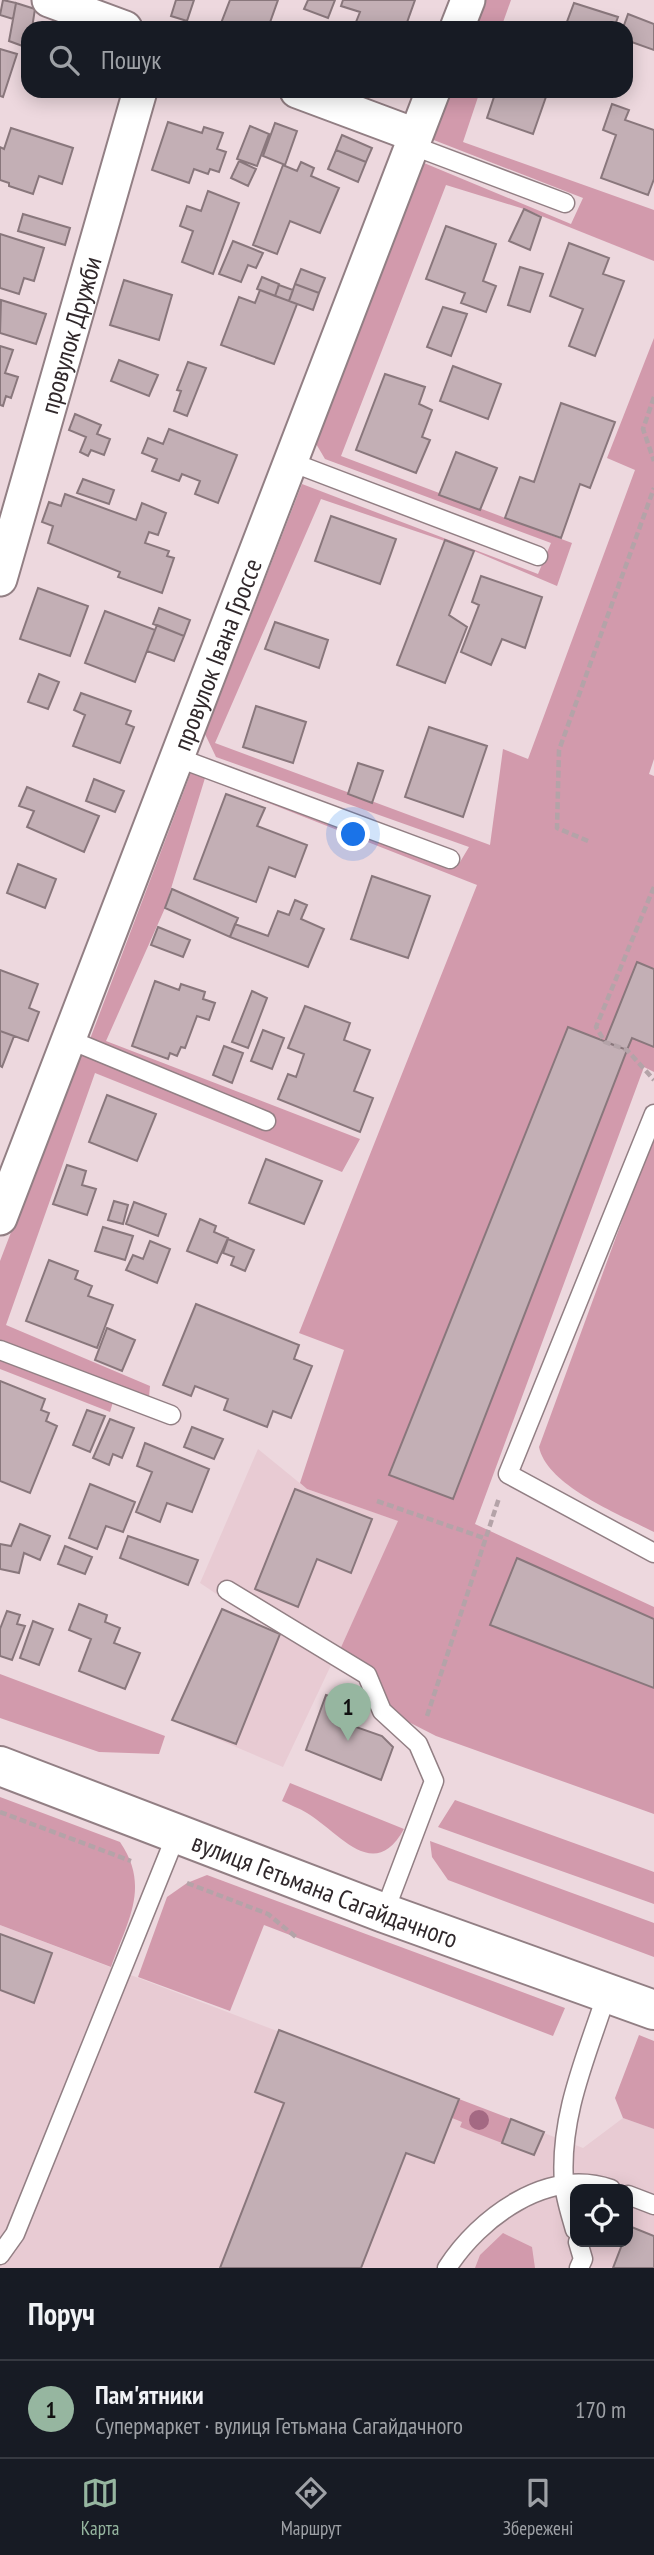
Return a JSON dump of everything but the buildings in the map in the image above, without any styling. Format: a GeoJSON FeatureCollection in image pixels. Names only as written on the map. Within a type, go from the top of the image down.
{"type":"FeatureCollection","features":[{"type":"Feature","properties":{"kind":"main road","name":"вулиця Гетьмана Сагайдачного"},"geometry":{"type":"LineString","coordinates":[[0,1766],[384,1913],[654,2010]]}},
{"type":"Feature","properties":{"kind":"street"},"geometry":{"type":"LineString","coordinates":[[49,0],[106,21]]}},
{"type":"Feature","properties":{"kind":"street"},"geometry":{"type":"LineString","coordinates":[[460,21],[468,0]]}},
{"type":"Feature","properties":{"kind":"street","name":"провулок Дружби"},"geometry":{"type":"LineString","coordinates":[[0,579],[138,98]]}},
{"type":"Feature","properties":{"kind":"street"},"geometry":{"type":"LineString","coordinates":[[314,98],[413,140]]}},
{"type":"Feature","properties":{"kind":"street","name":"провулок Івана Гроссе"},"geometry":{"type":"LineString","coordinates":[[0,1219],[430,98]]}},
{"type":"Feature","properties":{"kind":"lane"},"geometry":{"type":"LineString","coordinates":[[413,140],[565,203]]}},
{"type":"Feature","properties":{"kind":"lane"},"geometry":{"type":"LineString","coordinates":[[291,462],[538,556]]}},
{"type":"Feature","properties":{"kind":"lane"},"geometry":{"type":"LineString","coordinates":[[176,757],[450,859]]}},
{"type":"Feature","properties":{"kind":"lane"},"geometry":{"type":"LineString","coordinates":[[68,1039],[266,1121]]}},
{"type":"Feature","properties":{"kind":"lane"},"geometry":{"type":"LineString","coordinates":[[654,1114],[508,1474],[654,1553]]}},
{"type":"Feature","properties":{"kind":"lane"},"geometry":{"type":"LineString","coordinates":[[0,1350],[171,1415]]}},
{"type":"Feature","properties":{"kind":"lane"},"geometry":{"type":"LineString","coordinates":[[227,1590],[367,1675],[382,1711],[418,1744],[435,1781],[384,1913]]}},
{"type":"Feature","properties":{"kind":"lane"},"geometry":{"type":"LineString","coordinates":[[0,2255],[15,2234],[177,1833]]}},
{"type":"Feature","properties":{"kind":"lane"},"geometry":{"type":"LineString","coordinates":[[570,2210],[564,2185],[563,2141],[571,2101],[607,1993]]}},
{"type":"Feature","properties":{"kind":"lane"},"geometry":{"type":"LineString","coordinates":[[447,2268],[458,2250],[498,2212],[529,2196],[570,2185]]}},
{"type":"Feature","properties":{"kind":"lane"},"geometry":{"type":"LineString","coordinates":[[633,2197],[654,2205]]}},
{"type":"Feature","properties":{"kind":"lane"},"geometry":{"type":"LineString","coordinates":[[579,2247],[583,2259],[579,2268]]}},
{"type":"Feature","properties":{"kind":"path"},"geometry":{"type":"LineString","coordinates":[[654,397],[643,429],[654,459]]}},
{"type":"Feature","properties":{"kind":"path"},"geometry":{"type":"LineString","coordinates":[[588,841],[557,828],[559,750],[654,488]]}},
{"type":"Feature","properties":{"kind":"path"},"geometry":{"type":"LineString","coordinates":[[654,887],[596,1027],[605,1042],[627,1050],[654,1080]]}},
{"type":"Feature","properties":{"kind":"path"},"geometry":{"type":"LineString","coordinates":[[418,1744],[484,1538],[508,1474]]}},
{"type":"Feature","properties":{"kind":"path"},"geometry":{"type":"LineString","coordinates":[[377,1501],[484,1538]]}},
{"type":"Feature","properties":{"kind":"path"},"geometry":{"type":"LineString","coordinates":[[0,1812],[131,1861]]}},
{"type":"Feature","properties":{"kind":"path"},"geometry":{"type":"LineString","coordinates":[[187,1883],[268,1914],[297,1938]]}},
{"type":"Feature","properties":{"kind":"shaded area"},"geometry":{"type":"Polygon","coordinates":[[[479,0],[511,0],[504,21],[471,21],[479,0]]]}},
{"type":"Feature","properties":{"kind":"shaded area"},"geometry":{"type":"Polygon","coordinates":[[[441,98],[478,98],[463,142],[654,210],[654,261],[524,209],[446,185],[341,456],[572,543],[557,586],[474,551],[321,499],[215,743],[490,845],[503,749],[528,759],[635,470],[607,458],[654,338],[654,759],[649,774],[654,776],[654,969],[637,962],[605,1042],[568,1028],[389,1474],[453,1499],[632,1038],[654,1047],[654,1072],[644,1067],[475,1524],[654,1607],[654,1619],[517,1558],[490,1624],[654,1688],[654,1814],[436,1736],[391,1713],[338,1654],[398,1521],[307,1489],[300,1483],[344,1350],[299,1333],[477,885],[205,778],[165,908],[106,1041],[360,1139],[342,1172],[95,1073],[6,1325],[150,1386],[149,1397],[0,1340],[0,1261],[81,1050],[271,1129],[276,1119],[90,1039],[193,767],[457,867],[469,847],[216,757],[205,734],[302,484],[538,574],[551,543],[325,459],[315,442],[424,163],[571,224],[583,198],[426,137],[441,98]]]}},
{"type":"Feature","properties":{"kind":"shaded area"},"geometry":{"type":"Polygon","coordinates":[[[652,1139],[654,1532],[570,1487],[545,1461],[539,1447],[652,1139]]]}},
{"type":"Feature","properties":{"kind":"shaded area"},"geometry":{"type":"Polygon","coordinates":[[[0,1358],[113,1402],[110,1412],[0,1369],[0,1358]]]}},
{"type":"Feature","properties":{"kind":"shaded area"},"geometry":{"type":"Polygon","coordinates":[[[258,1449],[307,1489],[399,1521],[338,1654],[257,1621],[200,1583],[258,1449]]]}},
{"type":"Feature","properties":{"kind":"shaded area"},"geometry":{"type":"Polygon","coordinates":[[[222,1609],[280,1634],[332,1663],[283,1767],[172,1720],[222,1609]]]}},
{"type":"Feature","properties":{"kind":"shaded area"},"geometry":{"type":"Polygon","coordinates":[[[0,1674],[165,1736],[159,1754],[99,1752],[0,1718],[0,1674]]]}},
{"type":"Feature","properties":{"kind":"shaded area"},"geometry":{"type":"Polygon","coordinates":[[[290,1783],[404,1829],[393,1845],[381,1852],[369,1853],[357,1849],[307,1813],[282,1801],[290,1783]]]}},
{"type":"Feature","properties":{"kind":"shaded area"},"geometry":{"type":"Polygon","coordinates":[[[0,1797],[120,1842],[129,1858],[135,1889],[129,1920],[111,1967],[0,1925],[0,1797]]]}},
{"type":"Feature","properties":{"kind":"shaded area"},"geometry":{"type":"Polygon","coordinates":[[[455,1800],[654,1872],[654,1904],[438,1827],[455,1800]]]}},
{"type":"Feature","properties":{"kind":"shaded area"},"geometry":{"type":"Polygon","coordinates":[[[430,1841],[654,1923],[654,1957],[448,1880],[432,1857],[430,1841]]]}},
{"type":"Feature","properties":{"kind":"shaded area"},"geometry":{"type":"Polygon","coordinates":[[[207,1875],[565,2008],[553,2036],[264,1925],[230,2011],[138,1977],[167,1897],[187,1883],[207,1875]]]}},
{"type":"Feature","properties":{"kind":"shaded area"},"geometry":{"type":"Polygon","coordinates":[[[0,1925],[583,2148],[623,2118],[654,2129],[654,2268],[0,2268],[0,1925]]]}},
{"type":"Feature","properties":{"kind":"shaded area"},"geometry":{"type":"Polygon","coordinates":[[[639,2035],[654,2041],[654,2129],[623,2118],[615,2098],[639,2035]]]}},
{"type":"Feature","properties":{"kind":"shaded area"},"geometry":{"type":"Polygon","coordinates":[[[459,2099],[511,2119],[502,2143],[460,2127],[462,2122],[452,2118],[459,2099]]]}},
{"type":"Feature","properties":{"kind":"shaded area"},"geometry":{"type":"Polygon","coordinates":[[[503,2233],[532,2247],[535,2268],[475,2268],[480,2255],[503,2233]]]}},
{"type":"Feature","properties":{"kind":"place","name":"Пам'ятники"},"geometry":{"type":"Point","coordinates":[348,1741]}}]}
